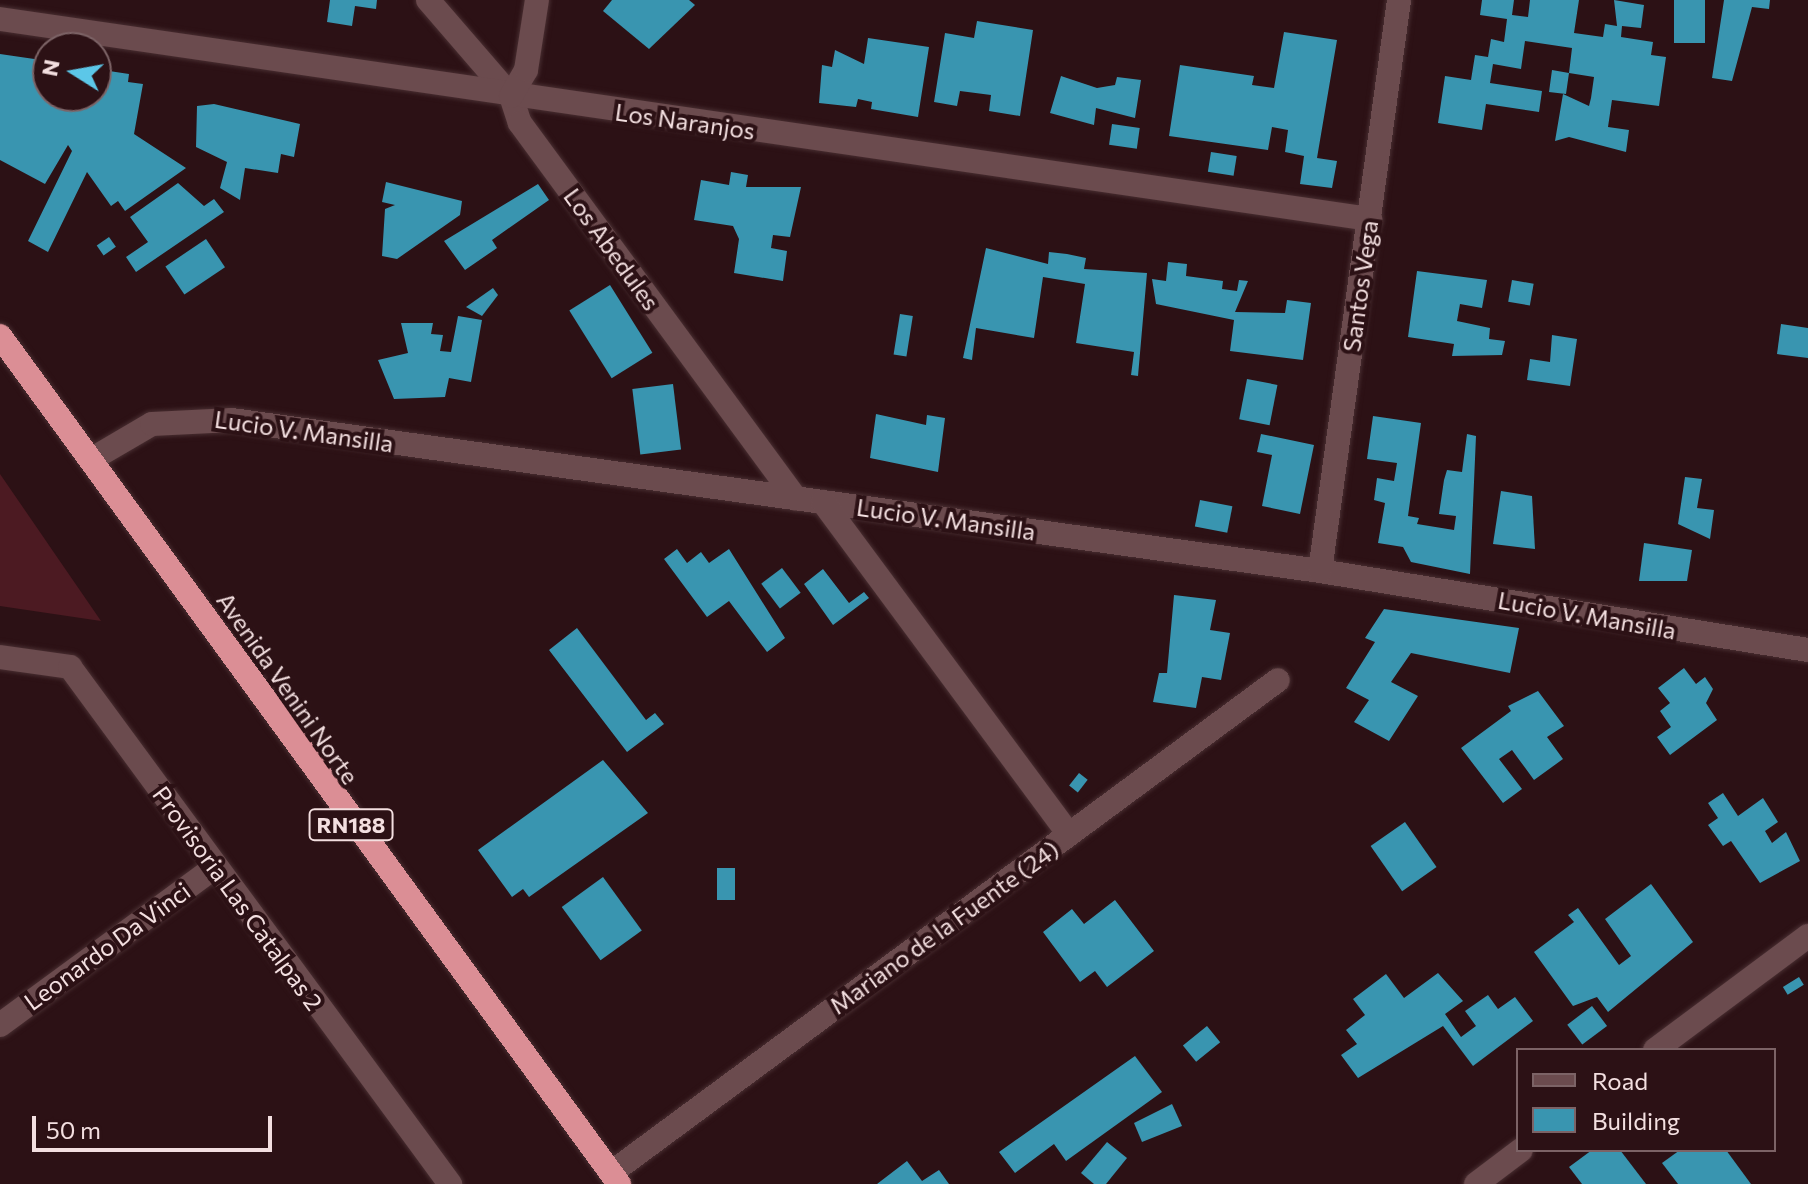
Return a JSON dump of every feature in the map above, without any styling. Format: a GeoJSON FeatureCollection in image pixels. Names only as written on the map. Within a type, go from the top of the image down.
{"type":"FeatureCollection","features":[{"type":"Feature","properties":{"kind":"highway","name":"Avenida Venini Norte"},"geometry":{"type":"LineString","coordinates":[[0,336],[92,459],[346,818],[615,1178]]}},
{"type":"Feature","properties":{"kind":"street","name":"Los Abedules"},"geometry":{"type":"LineString","coordinates":[[428,0],[511,96],[520,123],[796,499]]}},
{"type":"Feature","properties":{"kind":"street"},"geometry":{"type":"LineString","coordinates":[[511,96],[526,70],[537,0]]}},
{"type":"Feature","properties":{"kind":"street","name":"Santos Vega"},"geometry":{"type":"LineString","coordinates":[[1320,571],[1399,0]]}},
{"type":"Feature","properties":{"kind":"street","name":"Los Naranjos"},"geometry":{"type":"LineString","coordinates":[[0,19],[1370,219]]}},
{"type":"Feature","properties":{"kind":"street","name":"Lucio V. Mansilla"},"geometry":{"type":"LineString","coordinates":[[92,459],[152,424],[192,416],[1320,571],[1808,650]]}},
{"type":"Feature","properties":{"kind":"street"},"geometry":{"type":"LineString","coordinates":[[823,502],[1069,834]]}},
{"type":"Feature","properties":{"kind":"street","name":"Provisoria Las Catalpas 2"},"geometry":{"type":"LineString","coordinates":[[0,657],[70,667],[450,1184]]}},
{"type":"Feature","properties":{"kind":"street","name":"Mariano de la Fuente (24)"},"geometry":{"type":"LineString","coordinates":[[615,1178],[1278,680]]}},
{"type":"Feature","properties":{"kind":"street","name":"Leonardo Da Vinci"},"geometry":{"type":"LineString","coordinates":[[0,1025],[215,867]]}},
{"type":"Feature","properties":{"kind":"street"},"geometry":{"type":"LineString","coordinates":[[1658,1048],[1808,936]]}},
{"type":"Feature","properties":{"kind":"street"},"geometry":{"type":"LineString","coordinates":[[1476,1184],[1518,1152]]}},
{"type":"Feature","properties":{"kind":"shaded area"},"geometry":{"type":"Polygon","coordinates":[[[0,474],[101,621],[0,606],[0,474]]]}},
{"type":"Feature","properties":{"kind":"building"},"geometry":{"type":"Polygon","coordinates":[[[330,0],[377,0],[376,9],[355,6],[352,26],[327,22],[330,0]]]}},
{"type":"Feature","properties":{"kind":"building"},"geometry":{"type":"Polygon","coordinates":[[[612,0],[689,0],[695,5],[649,49],[603,11],[612,0]]]}},
{"type":"Feature","properties":{"kind":"building"},"geometry":{"type":"Polygon","coordinates":[[[1482,0],[1514,0],[1512,15],[1528,17],[1530,0],[1579,0],[1574,33],[1603,37],[1605,24],[1617,26],[1614,0],[1644,5],[1641,28],[1622,26],[1621,37],[1653,42],[1651,55],[1666,57],[1659,106],[1612,100],[1608,127],[1629,130],[1626,152],[1569,137],[1555,141],[1563,94],[1589,106],[1591,98],[1594,77],[1569,73],[1572,48],[1525,41],[1521,69],[1493,64],[1490,83],[1542,91],[1539,112],[1486,104],[1482,130],[1438,123],[1445,76],[1471,80],[1475,55],[1488,57],[1491,39],[1504,42],[1507,19],[1480,15],[1482,0]]]}},
{"type":"Feature","properties":{"kind":"building"},"geometry":{"type":"Polygon","coordinates":[[[1674,0],[1705,0],[1705,43],[1674,43],[1674,0]]]}},
{"type":"Feature","properties":{"kind":"building"},"geometry":{"type":"Polygon","coordinates":[[[1724,0],[1770,0],[1769,9],[1752,7],[1732,81],[1712,78],[1724,0]]]}},
{"type":"Feature","properties":{"kind":"building"},"geometry":{"type":"Polygon","coordinates":[[[977,21],[1033,30],[1020,116],[989,111],[991,95],[960,91],[957,106],[934,102],[945,33],[974,38],[977,21]]]}},
{"type":"Feature","properties":{"kind":"building"},"geometry":{"type":"Polygon","coordinates":[[[1284,32],[1337,40],[1317,158],[1337,161],[1332,188],[1300,184],[1304,156],[1285,152],[1288,130],[1272,127],[1268,150],[1169,136],[1180,65],[1254,76],[1252,85],[1274,88],[1284,32]]]}},
{"type":"Feature","properties":{"kind":"building"},"geometry":{"type":"Polygon","coordinates":[[[868,38],[929,47],[918,117],[871,109],[872,102],[858,99],[856,107],[819,103],[822,65],[832,67],[835,50],[864,64],[868,38]]]}},
{"type":"Feature","properties":{"kind":"building"},"geometry":{"type":"Polygon","coordinates":[[[0,54],[32,59],[32,112],[112,112],[112,71],[129,74],[128,82],[143,84],[134,134],[186,168],[125,211],[118,201],[111,206],[87,172],[48,252],[28,241],[72,151],[68,145],[45,184],[0,160],[0,54]]]}},
{"type":"Feature","properties":{"kind":"building"},"geometry":{"type":"Polygon","coordinates":[[[1552,70],[1569,73],[1566,94],[1549,92],[1552,70]]]}},
{"type":"Feature","properties":{"kind":"building"},"geometry":{"type":"Polygon","coordinates":[[[1061,76],[1097,88],[1115,85],[1117,77],[1141,80],[1135,118],[1096,108],[1094,125],[1050,113],[1061,76]]]}},
{"type":"Feature","properties":{"kind":"building"},"geometry":{"type":"Polygon","coordinates":[[[214,104],[300,124],[294,157],[281,154],[278,173],[245,168],[240,200],[220,188],[227,162],[196,147],[197,106],[214,104]]]}},
{"type":"Feature","properties":{"kind":"building"},"geometry":{"type":"Polygon","coordinates":[[[1112,124],[1140,128],[1137,149],[1109,145],[1112,124]]]}},
{"type":"Feature","properties":{"kind":"building"},"geometry":{"type":"Polygon","coordinates":[[[1211,152],[1237,156],[1234,176],[1208,172],[1211,152]]]}},
{"type":"Feature","properties":{"kind":"building"},"geometry":{"type":"Polygon","coordinates":[[[731,172],[748,175],[746,187],[801,187],[790,237],[773,235],[771,248],[787,251],[783,281],[734,273],[739,239],[733,226],[694,220],[701,180],[729,185],[731,172]]]}},
{"type":"Feature","properties":{"kind":"building"},"geometry":{"type":"Polygon","coordinates":[[[386,182],[462,201],[460,215],[397,259],[382,256],[385,209],[395,205],[382,202],[386,182]]]}},
{"type":"Feature","properties":{"kind":"building"},"geometry":{"type":"Polygon","coordinates":[[[178,183],[204,206],[214,199],[224,212],[136,272],[126,257],[148,242],[130,217],[178,183]]]}},
{"type":"Feature","properties":{"kind":"building"},"geometry":{"type":"Polygon","coordinates":[[[538,184],[549,200],[492,240],[497,248],[465,270],[444,241],[538,184]]]}},
{"type":"Feature","properties":{"kind":"building"},"geometry":{"type":"Polygon","coordinates":[[[109,237],[116,247],[104,255],[97,246],[109,237]]]}},
{"type":"Feature","properties":{"kind":"building"},"geometry":{"type":"Polygon","coordinates":[[[206,239],[225,267],[184,295],[165,266],[206,239]]]}},
{"type":"Feature","properties":{"kind":"building"},"geometry":{"type":"Polygon","coordinates":[[[986,248],[1048,264],[1049,252],[1067,254],[1086,258],[1084,269],[1147,273],[1138,376],[1131,375],[1134,352],[1076,343],[1085,284],[1043,277],[1034,338],[976,328],[972,360],[963,358],[986,248]]]}},
{"type":"Feature","properties":{"kind":"building"},"geometry":{"type":"Polygon","coordinates":[[[1168,262],[1187,264],[1186,276],[1223,281],[1222,289],[1237,291],[1239,280],[1248,281],[1235,312],[1285,313],[1287,300],[1311,303],[1303,360],[1230,351],[1234,320],[1156,304],[1152,279],[1166,281],[1168,262]]]}},
{"type":"Feature","properties":{"kind":"building"},"geometry":{"type":"Polygon","coordinates":[[[1417,271],[1487,280],[1482,308],[1460,304],[1457,321],[1490,328],[1489,339],[1505,341],[1502,355],[1452,356],[1454,344],[1408,337],[1417,271]]]}},
{"type":"Feature","properties":{"kind":"building"},"geometry":{"type":"Polygon","coordinates":[[[1512,280],[1534,284],[1530,305],[1508,302],[1512,280]]]}},
{"type":"Feature","properties":{"kind":"building"},"geometry":{"type":"Polygon","coordinates":[[[610,285],[652,353],[612,378],[569,310],[610,285]]]}},
{"type":"Feature","properties":{"kind":"building"},"geometry":{"type":"Polygon","coordinates":[[[493,288],[498,295],[482,316],[466,307],[493,288]]]}},
{"type":"Feature","properties":{"kind":"building"},"geometry":{"type":"Polygon","coordinates":[[[900,314],[913,316],[906,357],[894,354],[900,314]]]}},
{"type":"Feature","properties":{"kind":"building"},"geometry":{"type":"Polygon","coordinates":[[[458,316],[482,320],[471,382],[449,378],[445,397],[394,399],[378,360],[408,353],[401,323],[433,323],[431,334],[443,335],[440,351],[451,352],[458,316]]]}},
{"type":"Feature","properties":{"kind":"building"},"geometry":{"type":"Polygon","coordinates":[[[1781,324],[1808,328],[1808,358],[1777,354],[1781,324]]]}},
{"type":"Feature","properties":{"kind":"building"},"geometry":{"type":"Polygon","coordinates":[[[1552,335],[1577,339],[1570,386],[1527,380],[1530,359],[1550,362],[1552,335]]]}},
{"type":"Feature","properties":{"kind":"building"},"geometry":{"type":"Polygon","coordinates":[[[1247,379],[1277,385],[1270,425],[1239,419],[1247,379]]]}},
{"type":"Feature","properties":{"kind":"building"},"geometry":{"type":"Polygon","coordinates":[[[673,384],[681,450],[640,455],[632,389],[673,384]]]}},
{"type":"Feature","properties":{"kind":"building"},"geometry":{"type":"Polygon","coordinates":[[[876,414],[926,425],[927,415],[945,418],[938,472],[870,458],[876,414]]]}},
{"type":"Feature","properties":{"kind":"building"},"geometry":{"type":"Polygon","coordinates":[[[1373,416],[1421,423],[1408,516],[1419,518],[1417,524],[1454,530],[1456,516],[1439,514],[1444,480],[1447,470],[1462,472],[1467,434],[1476,436],[1470,574],[1411,562],[1403,547],[1378,543],[1385,503],[1374,500],[1377,478],[1394,481],[1397,463],[1367,459],[1373,416]]]}},
{"type":"Feature","properties":{"kind":"building"},"geometry":{"type":"Polygon","coordinates":[[[1261,434],[1314,445],[1300,514],[1262,506],[1272,455],[1257,452],[1261,434]]]}},
{"type":"Feature","properties":{"kind":"building"},"geometry":{"type":"Polygon","coordinates":[[[1685,477],[1702,479],[1697,508],[1714,510],[1710,539],[1678,524],[1685,477]]]}},
{"type":"Feature","properties":{"kind":"building"},"geometry":{"type":"Polygon","coordinates":[[[1501,491],[1532,496],[1535,549],[1493,544],[1501,491]]]}},
{"type":"Feature","properties":{"kind":"building"},"geometry":{"type":"Polygon","coordinates":[[[1200,500],[1232,506],[1227,533],[1195,527],[1200,500]]]}},
{"type":"Feature","properties":{"kind":"building"},"geometry":{"type":"Polygon","coordinates":[[[1644,543],[1692,550],[1687,581],[1639,581],[1644,543]]]}},
{"type":"Feature","properties":{"kind":"building"},"geometry":{"type":"Polygon","coordinates":[[[677,549],[687,563],[701,552],[709,563],[729,549],[785,638],[767,652],[729,601],[707,617],[664,559],[677,549]]]}},
{"type":"Feature","properties":{"kind":"building"},"geometry":{"type":"Polygon","coordinates":[[[782,568],[801,593],[780,608],[761,584],[782,568]]]}},
{"type":"Feature","properties":{"kind":"building"},"geometry":{"type":"Polygon","coordinates":[[[823,569],[849,603],[864,592],[869,598],[833,625],[804,584],[823,569]]]}},
{"type":"Feature","properties":{"kind":"building"},"geometry":{"type":"Polygon","coordinates":[[[1174,595],[1216,600],[1210,630],[1230,633],[1221,680],[1202,677],[1196,708],[1153,702],[1159,673],[1167,673],[1174,595]]]}},
{"type":"Feature","properties":{"kind":"building"},"geometry":{"type":"Polygon","coordinates":[[[1384,609],[1519,628],[1510,673],[1411,653],[1391,682],[1418,696],[1389,741],[1354,722],[1369,700],[1346,688],[1375,642],[1365,638],[1384,609]]]}},
{"type":"Feature","properties":{"kind":"building"},"geometry":{"type":"Polygon","coordinates":[[[577,628],[646,720],[655,713],[664,724],[627,752],[549,650],[577,628]]]}},
{"type":"Feature","properties":{"kind":"building"},"geometry":{"type":"Polygon","coordinates":[[[1684,668],[1696,684],[1705,677],[1713,689],[1706,703],[1717,720],[1670,755],[1657,737],[1671,727],[1660,711],[1670,703],[1658,688],[1684,668]]]}},
{"type":"Feature","properties":{"kind":"building"},"geometry":{"type":"Polygon","coordinates":[[[1538,691],[1564,726],[1547,737],[1563,759],[1534,780],[1512,750],[1499,759],[1522,789],[1503,803],[1461,748],[1511,711],[1508,706],[1538,691]]]}},
{"type":"Feature","properties":{"kind":"building"},"geometry":{"type":"Polygon","coordinates":[[[603,760],[648,813],[529,897],[523,889],[512,897],[478,850],[603,760]]]}},
{"type":"Feature","properties":{"kind":"building"},"geometry":{"type":"Polygon","coordinates":[[[1079,773],[1088,780],[1078,792],[1069,786],[1079,773]]]}},
{"type":"Feature","properties":{"kind":"building"},"geometry":{"type":"Polygon","coordinates":[[[1723,793],[1738,816],[1763,798],[1778,822],[1765,831],[1772,843],[1786,832],[1800,861],[1760,883],[1731,841],[1723,846],[1708,825],[1718,818],[1708,803],[1723,793]]]}},
{"type":"Feature","properties":{"kind":"building"},"geometry":{"type":"Polygon","coordinates":[[[1405,822],[1437,867],[1402,891],[1371,846],[1405,822]]]}},
{"type":"Feature","properties":{"kind":"building"},"geometry":{"type":"Polygon","coordinates":[[[717,868],[735,868],[735,900],[717,900],[717,868]]]}},
{"type":"Feature","properties":{"kind":"building"},"geometry":{"type":"Polygon","coordinates":[[[603,877],[642,930],[601,960],[562,907],[603,877]]]}},
{"type":"Feature","properties":{"kind":"building"},"geometry":{"type":"Polygon","coordinates":[[[1651,884],[1693,942],[1608,1012],[1597,997],[1573,1006],[1534,952],[1574,922],[1568,915],[1578,908],[1619,965],[1631,956],[1605,919],[1651,884]]]}},
{"type":"Feature","properties":{"kind":"building"},"geometry":{"type":"Polygon","coordinates":[[[1115,900],[1154,951],[1107,987],[1095,971],[1080,982],[1043,932],[1072,909],[1084,924],[1115,900]]]}},
{"type":"Feature","properties":{"kind":"building"},"geometry":{"type":"Polygon","coordinates":[[[1438,973],[1463,1001],[1445,1014],[1461,1037],[1476,1026],[1465,1011],[1488,995],[1498,1009],[1515,997],[1533,1021],[1473,1066],[1443,1026],[1358,1078],[1341,1055],[1357,1044],[1346,1030],[1365,1015],[1353,999],[1386,974],[1404,998],[1438,973]]]}},
{"type":"Feature","properties":{"kind":"building"},"geometry":{"type":"Polygon","coordinates":[[[1799,977],[1804,985],[1788,995],[1783,987],[1799,977]]]}},
{"type":"Feature","properties":{"kind":"building"},"geometry":{"type":"Polygon","coordinates":[[[1592,1006],[1607,1026],[1582,1045],[1567,1025],[1592,1006]]]}},
{"type":"Feature","properties":{"kind":"building"},"geometry":{"type":"Polygon","coordinates":[[[1207,1026],[1220,1042],[1196,1062],[1183,1046],[1207,1026]]]}},
{"type":"Feature","properties":{"kind":"building"},"geometry":{"type":"Polygon","coordinates":[[[1135,1056],[1162,1092],[1066,1161],[1054,1144],[1015,1173],[999,1152],[1135,1056]]]}},
{"type":"Feature","properties":{"kind":"building"},"geometry":{"type":"Polygon","coordinates":[[[1172,1104],[1182,1126],[1142,1142],[1134,1123],[1172,1104]]]}},
{"type":"Feature","properties":{"kind":"building"},"geometry":{"type":"Polygon","coordinates":[[[1107,1142],[1127,1158],[1106,1184],[1094,1184],[1081,1173],[1107,1142]]]}},
{"type":"Feature","properties":{"kind":"building"},"geometry":{"type":"Polygon","coordinates":[[[1589,1152],[1622,1152],[1646,1184],[1582,1184],[1569,1167],[1589,1152]]]}},
{"type":"Feature","properties":{"kind":"building"},"geometry":{"type":"Polygon","coordinates":[[[1677,1152],[1727,1152],[1751,1184],[1678,1184],[1662,1163],[1677,1152]]]}},
{"type":"Feature","properties":{"kind":"building"},"geometry":{"type":"Polygon","coordinates":[[[907,1161],[922,1181],[939,1170],[949,1184],[877,1184],[907,1161]]]}}]}
